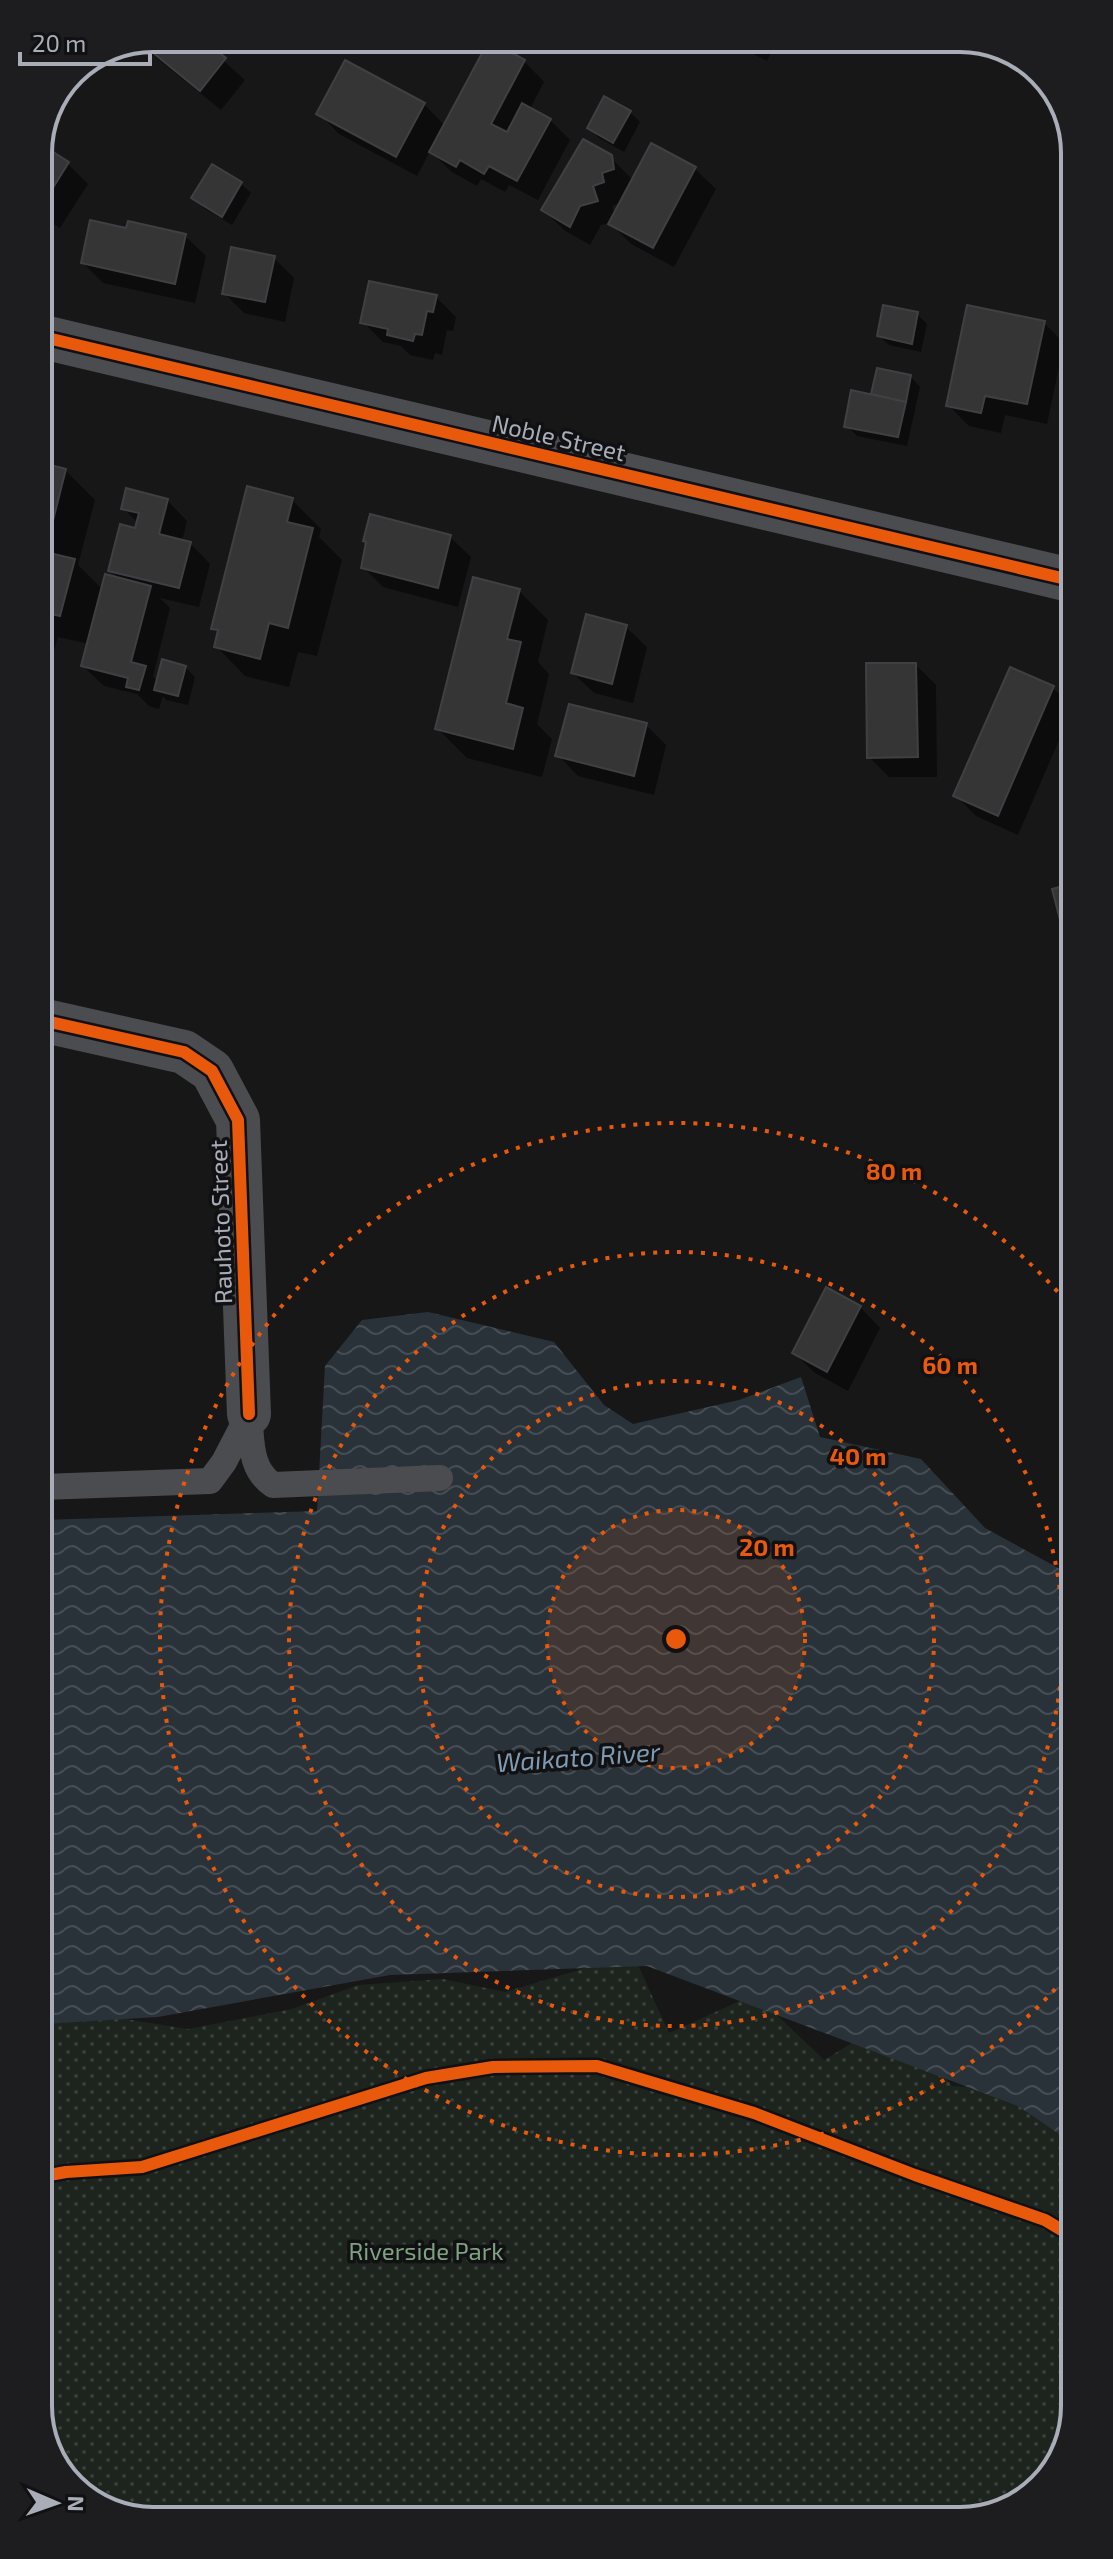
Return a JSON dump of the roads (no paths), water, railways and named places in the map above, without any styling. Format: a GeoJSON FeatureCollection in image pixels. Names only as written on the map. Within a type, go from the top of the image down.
{"type":"FeatureCollection","features":[{"type":"Feature","properties":{"kind":"street","name":"Noble Street"},"geometry":{"type":"LineString","coordinates":[[52,339],[1061,578]]}},
{"type":"Feature","properties":{"kind":"street","name":"Rauhoto Street"},"geometry":{"type":"LineString","coordinates":[[52,1022],[184,1052],[212,1071],[238,1120],[249,1414]]}},
{"type":"Feature","properties":{"kind":"lane"},"geometry":{"type":"LineString","coordinates":[[249,1414],[255,1465],[264,1479],[273,1485],[440,1478]]}},
{"type":"Feature","properties":{"kind":"lane"},"geometry":{"type":"LineString","coordinates":[[52,1487],[210,1481],[224,1462],[249,1414]]}},
{"type":"Feature","properties":{"kind":"water","name":"Waikato River"},"geometry":{"type":"Polygon","coordinates":[[[428,1312],[554,1342],[604,1405],[633,1424],[739,1400],[801,1377],[820,1437],[921,1459],[985,1528],[1061,1569],[1061,2135],[1018,2106],[647,1966],[390,1975],[158,2017],[52,2023],[52,1520],[317,1511],[325,1366],[362,1320],[428,1312]]]}},
{"type":"Feature","properties":{"kind":"park label","name":"Riverside Park"},"geometry":{"type":"Point","coordinates":[426,2250]}}]}
